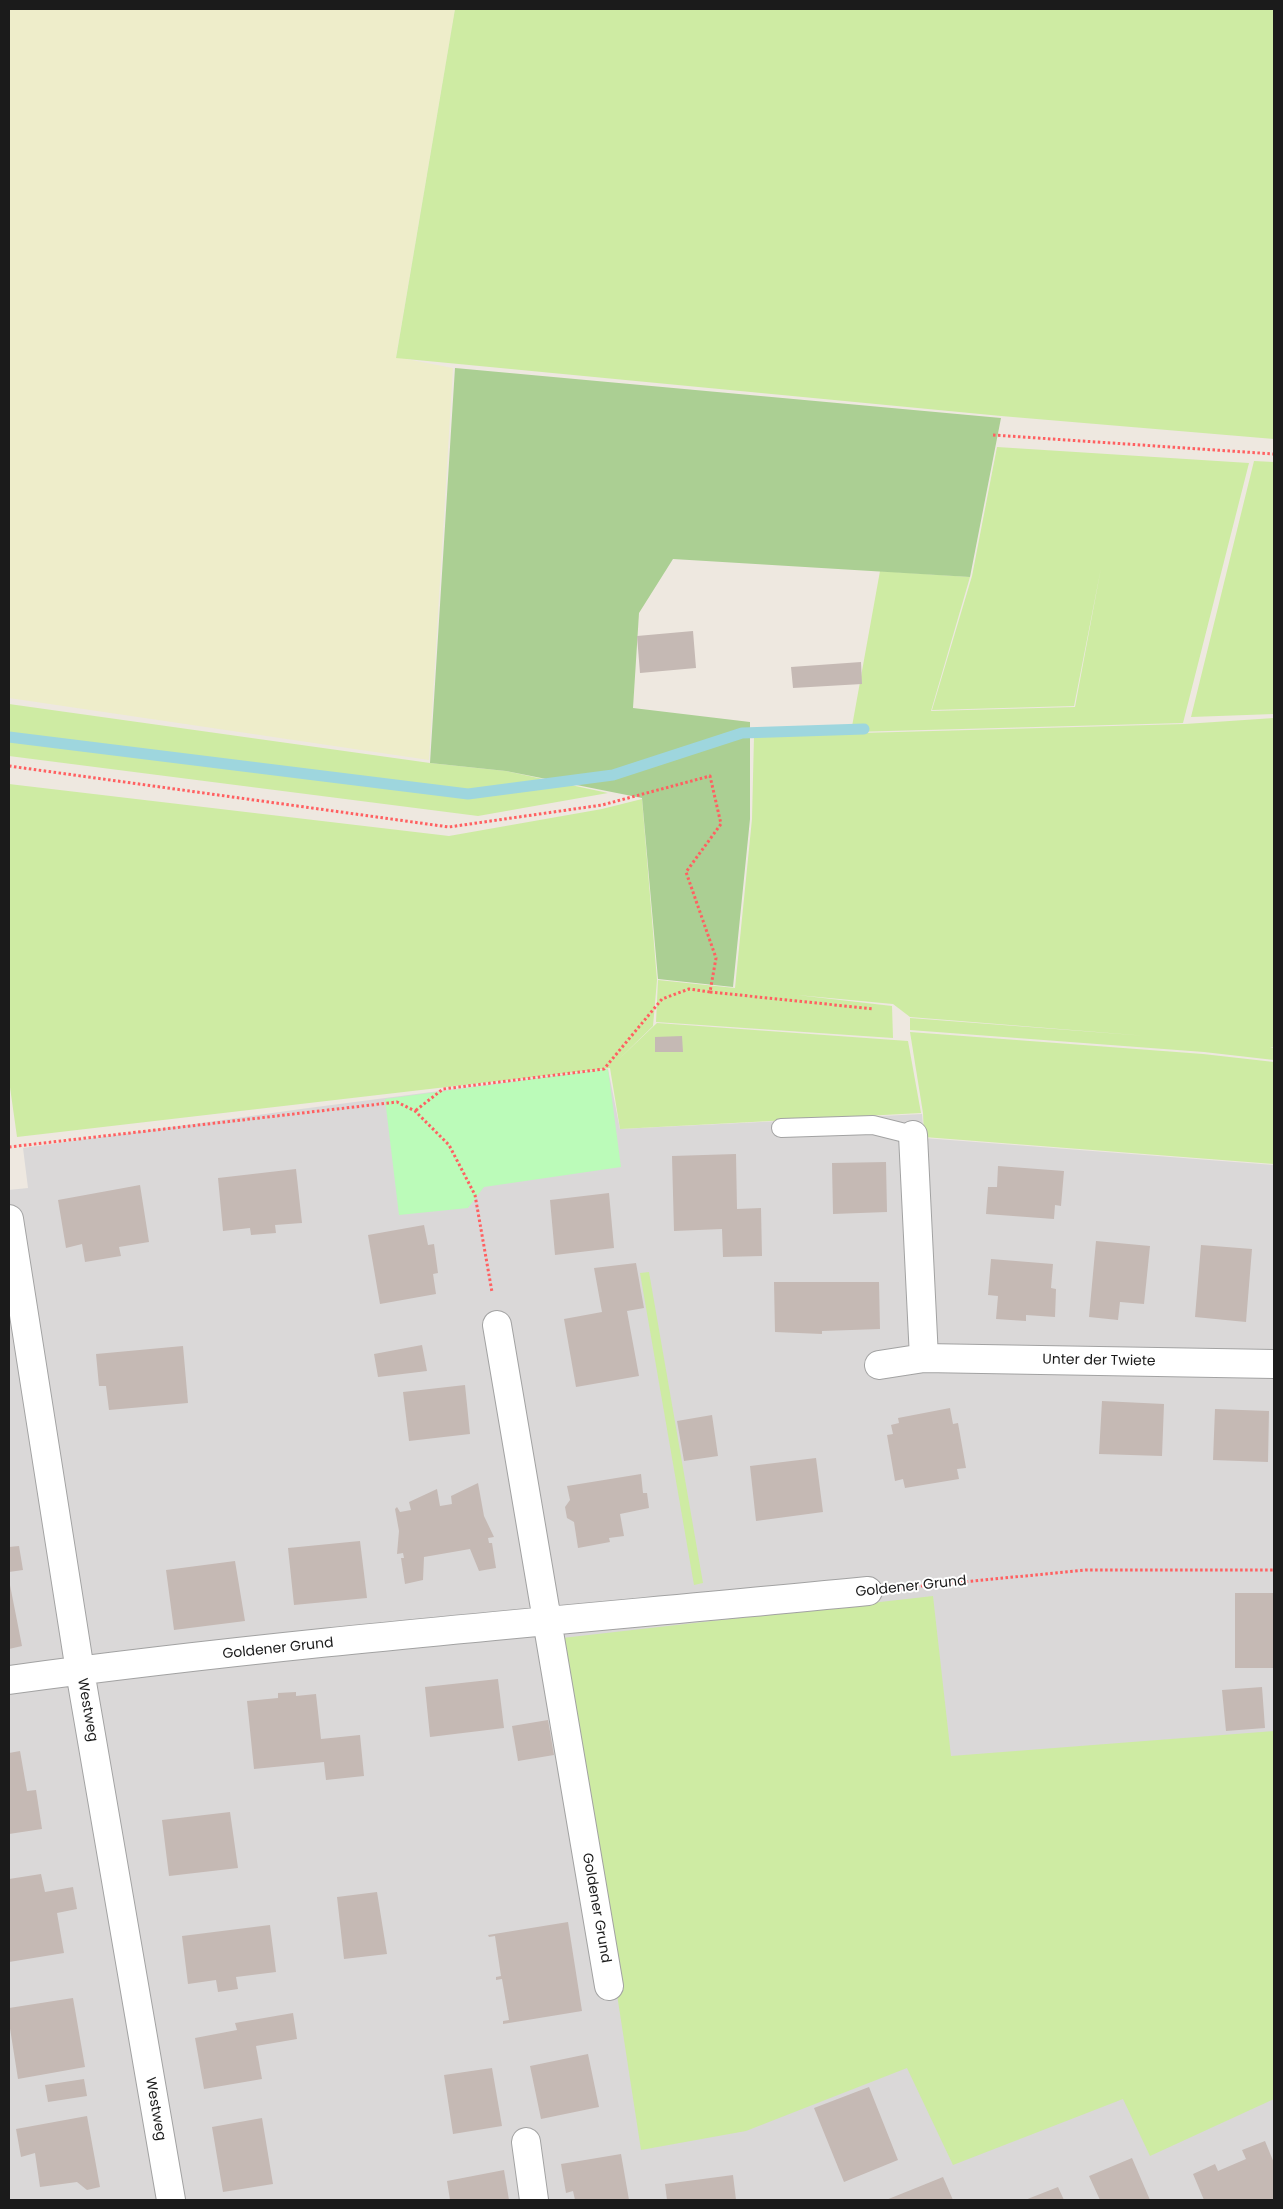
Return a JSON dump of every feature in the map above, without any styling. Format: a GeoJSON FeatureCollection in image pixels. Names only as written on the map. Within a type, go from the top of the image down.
{"type":"FeatureCollection","features":[{"type":"Feature","properties":{"kind":"street"},"geometry":{"type":"LineString","coordinates":[[913,1135],[924,1358]]}},
{"type":"Feature","properties":{"kind":"street","name":"Westweg"},"geometry":{"type":"LineString","coordinates":[[9,1219],[80,1671],[171,2200]]}},
{"type":"Feature","properties":{"kind":"street","name":"Goldener Grund"},"geometry":{"type":"LineString","coordinates":[[497,1325],[609,1986]]}},
{"type":"Feature","properties":{"kind":"street","name":"Unter der Twiete"},"geometry":{"type":"LineString","coordinates":[[879,1364],[924,1358],[1274,1364]]}},
{"type":"Feature","properties":{"kind":"street","name":"Goldener Grund"},"geometry":{"type":"LineString","coordinates":[[9,1680],[372,1639],[868,1591]]}},
{"type":"Feature","properties":{"kind":"street"},"geometry":{"type":"LineString","coordinates":[[526,2142],[534,2200]]}},
{"type":"Feature","properties":{"kind":"lane"},"geometry":{"type":"LineString","coordinates":[[780,1128],[873,1125],[913,1135]]}},
{"type":"Feature","properties":{"kind":"path"},"geometry":{"type":"LineString","coordinates":[[993,435],[1274,454]]}},
{"type":"Feature","properties":{"kind":"path"},"geometry":{"type":"LineString","coordinates":[[9,766],[449,827],[602,805],[710,776],[722,824],[686,872],[716,958],[710,992]]}},
{"type":"Feature","properties":{"kind":"path"},"geometry":{"type":"LineString","coordinates":[[415,1111],[443,1089],[604,1069],[662,999],[689,989],[874,1008]]}},
{"type":"Feature","properties":{"kind":"path"},"geometry":{"type":"LineString","coordinates":[[9,1147],[397,1102],[415,1111],[449,1145],[475,1195],[497,1325]]}},
{"type":"Feature","properties":{"kind":"path","name":"Goldener Grund"},"geometry":{"type":"LineString","coordinates":[[868,1591],[1086,1570],[1274,1570]]}},
{"type":"Feature","properties":{"kind":"shaded area"},"geometry":{"type":"Polygon","coordinates":[[[608,1069],[620,1129],[922,1114],[924,1138],[1274,1165],[1274,2200],[9,2200],[9,1190],[28,1188],[23,1148],[608,1069]]]}},
{"type":"Feature","properties":{"kind":"green space"},"geometry":{"type":"Polygon","coordinates":[[[9,9],[455,9],[396,357],[453,368],[429,760],[9,698],[9,9]]]}},
{"type":"Feature","properties":{"kind":"green space"},"geometry":{"type":"Polygon","coordinates":[[[455,9],[1274,9],[1274,439],[1001,416],[396,358],[455,9]]]}},
{"type":"Feature","properties":{"kind":"green space"},"geometry":{"type":"Polygon","coordinates":[[[455,368],[1001,418],[970,577],[673,559],[639,613],[633,708],[750,722],[750,819],[733,987],[658,979],[642,798],[506,771],[430,763],[455,368]]]}},
{"type":"Feature","properties":{"kind":"green space"},"geometry":{"type":"Polygon","coordinates":[[[997,447],[1249,463],[1183,723],[851,732],[880,571],[970,577],[931,711],[1075,707],[1101,568],[1074,706],[932,710],[972,576],[997,447]]]}},
{"type":"Feature","properties":{"kind":"green space"},"geometry":{"type":"Polygon","coordinates":[[[1254,461],[1274,462],[1274,714],[1191,717],[1254,461]]]}},
{"type":"Feature","properties":{"kind":"green space"},"geometry":{"type":"Polygon","coordinates":[[[9,704],[430,763],[506,771],[608,793],[478,816],[9,756],[9,704]]]}},
{"type":"Feature","properties":{"kind":"green space"},"geometry":{"type":"Polygon","coordinates":[[[1274,718],[1274,1047],[1270,1047],[1274,1048],[1274,1060],[1204,1052],[910,1030],[910,1018],[1147,1036],[910,1017],[893,1004],[797,995],[892,1006],[893,1038],[656,1022],[658,980],[735,988],[752,819],[754,736],[1185,724],[1274,718]]]}},
{"type":"Feature","properties":{"kind":"green space"},"geometry":{"type":"Polygon","coordinates":[[[9,784],[449,836],[602,809],[642,799],[657,980],[653,1026],[617,1061],[657,1023],[908,1041],[921,1113],[620,1129],[610,1068],[17,1137],[9,1080],[9,784]]]}},
{"type":"Feature","properties":{"kind":"green space"},"geometry":{"type":"Polygon","coordinates":[[[910,1032],[1203,1054],[1274,1062],[1274,1164],[924,1137],[923,1113],[910,1032]]]}},
{"type":"Feature","properties":{"kind":"green space"},"geometry":{"type":"Polygon","coordinates":[[[608,1069],[621,1167],[484,1187],[468,1208],[399,1215],[385,1099],[608,1069]]]}},
{"type":"Feature","properties":{"kind":"green space"},"geometry":{"type":"Polygon","coordinates":[[[649,1272],[703,1583],[694,1585],[640,1273],[649,1272]]]}},
{"type":"Feature","properties":{"kind":"green space"},"geometry":{"type":"Polygon","coordinates":[[[933,1596],[951,1756],[1274,1731],[1274,2099],[1150,2156],[1123,2099],[953,2165],[907,2068],[746,2131],[641,2150],[562,1638],[933,1596]]]}},
{"type":"Feature","properties":{"kind":"building"},"geometry":{"type":"Polygon","coordinates":[[[693,631],[696,668],[640,673],[637,636],[693,631]]]}},
{"type":"Feature","properties":{"kind":"building"},"geometry":{"type":"Polygon","coordinates":[[[861,662],[862,684],[793,688],[791,667],[861,662]]]}},
{"type":"Feature","properties":{"kind":"building"},"geometry":{"type":"Polygon","coordinates":[[[682,1036],[683,1052],[655,1052],[655,1037],[682,1036]]]}},
{"type":"Feature","properties":{"kind":"building"},"geometry":{"type":"Polygon","coordinates":[[[736,1154],[737,1209],[761,1208],[762,1256],[723,1257],[722,1229],[674,1231],[672,1156],[736,1154]]]}},
{"type":"Feature","properties":{"kind":"building"},"geometry":{"type":"Polygon","coordinates":[[[886,1162],[887,1212],[833,1214],[832,1163],[886,1162]]]}},
{"type":"Feature","properties":{"kind":"building"},"geometry":{"type":"Polygon","coordinates":[[[998,1166],[1064,1171],[1061,1206],[1055,1205],[1054,1219],[986,1214],[988,1187],[997,1187],[998,1166]]]}},
{"type":"Feature","properties":{"kind":"building"},"geometry":{"type":"Polygon","coordinates":[[[296,1169],[302,1223],[275,1225],[276,1233],[251,1235],[250,1228],[223,1231],[218,1178],[296,1169]]]}},
{"type":"Feature","properties":{"kind":"building"},"geometry":{"type":"Polygon","coordinates":[[[140,1185],[149,1242],[119,1247],[121,1256],[85,1262],[82,1244],[66,1248],[58,1200],[140,1185]]]}},
{"type":"Feature","properties":{"kind":"building"},"geometry":{"type":"Polygon","coordinates":[[[609,1193],[614,1248],[555,1255],[550,1200],[609,1193]]]}},
{"type":"Feature","properties":{"kind":"building"},"geometry":{"type":"Polygon","coordinates":[[[424,1225],[428,1245],[434,1244],[438,1273],[433,1274],[436,1294],[380,1304],[368,1235],[424,1225]]]}},
{"type":"Feature","properties":{"kind":"building"},"geometry":{"type":"Polygon","coordinates":[[[1096,1241],[1150,1246],[1144,1304],[1120,1302],[1118,1320],[1089,1317],[1096,1241]]]}},
{"type":"Feature","properties":{"kind":"building"},"geometry":{"type":"Polygon","coordinates":[[[1201,1245],[1252,1249],[1246,1322],[1195,1317],[1201,1245]]]}},
{"type":"Feature","properties":{"kind":"building"},"geometry":{"type":"Polygon","coordinates":[[[991,1259],[1053,1264],[1051,1288],[1056,1289],[1055,1317],[1026,1315],[1026,1321],[996,1319],[998,1296],[988,1295],[991,1259]]]}},
{"type":"Feature","properties":{"kind":"building"},"geometry":{"type":"Polygon","coordinates":[[[636,1263],[644,1308],[627,1311],[639,1376],[576,1387],[564,1319],[602,1312],[594,1268],[636,1263]]]}},
{"type":"Feature","properties":{"kind":"building"},"geometry":{"type":"Polygon","coordinates":[[[774,1282],[879,1282],[880,1329],[822,1331],[822,1334],[775,1332],[774,1282]]]}},
{"type":"Feature","properties":{"kind":"building"},"geometry":{"type":"Polygon","coordinates":[[[422,1345],[427,1371],[378,1377],[374,1354],[422,1345]]]}},
{"type":"Feature","properties":{"kind":"building"},"geometry":{"type":"Polygon","coordinates":[[[183,1346],[188,1403],[109,1410],[106,1386],[99,1386],[96,1354],[183,1346]]]}},
{"type":"Feature","properties":{"kind":"building"},"geometry":{"type":"Polygon","coordinates":[[[465,1385],[470,1434],[409,1441],[403,1392],[465,1385]]]}},
{"type":"Feature","properties":{"kind":"building"},"geometry":{"type":"Polygon","coordinates":[[[1102,1401],[1164,1404],[1162,1456],[1099,1454],[1102,1401]]]}},
{"type":"Feature","properties":{"kind":"building"},"geometry":{"type":"Polygon","coordinates":[[[950,1408],[953,1424],[958,1423],[966,1468],[957,1469],[959,1479],[905,1488],[903,1479],[895,1481],[887,1435],[893,1434],[891,1425],[899,1423],[898,1418],[950,1408]]]}},
{"type":"Feature","properties":{"kind":"building"},"geometry":{"type":"Polygon","coordinates":[[[1215,1409],[1269,1411],[1268,1462],[1213,1460],[1215,1409]]]}},
{"type":"Feature","properties":{"kind":"building"},"geometry":{"type":"Polygon","coordinates":[[[712,1415],[718,1456],[684,1461],[677,1421],[712,1415]]]}},
{"type":"Feature","properties":{"kind":"building"},"geometry":{"type":"Polygon","coordinates":[[[816,1458],[823,1512],[756,1521],[750,1466],[816,1458]]]}},
{"type":"Feature","properties":{"kind":"building"},"geometry":{"type":"Polygon","coordinates":[[[641,1474],[643,1493],[647,1493],[649,1508],[620,1514],[624,1536],[609,1538],[610,1542],[578,1548],[574,1522],[567,1518],[565,1507],[570,1500],[567,1486],[641,1474]]]}},
{"type":"Feature","properties":{"kind":"building"},"geometry":{"type":"Polygon","coordinates":[[[478,1483],[484,1516],[494,1537],[488,1538],[489,1543],[492,1543],[496,1568],[479,1571],[470,1549],[424,1557],[423,1580],[405,1584],[401,1558],[404,1558],[403,1553],[397,1554],[399,1531],[395,1509],[397,1507],[400,1512],[411,1510],[409,1502],[437,1489],[440,1506],[452,1504],[451,1496],[478,1483]]]}},
{"type":"Feature","properties":{"kind":"building"},"geometry":{"type":"Polygon","coordinates":[[[360,1541],[367,1598],[294,1605],[288,1548],[360,1541]]]}},
{"type":"Feature","properties":{"kind":"building"},"geometry":{"type":"Polygon","coordinates":[[[19,1546],[23,1570],[9,1572],[9,1547],[19,1546]]]}},
{"type":"Feature","properties":{"kind":"building"},"geometry":{"type":"Polygon","coordinates":[[[235,1561],[245,1621],[174,1630],[166,1570],[235,1561]]]}},
{"type":"Feature","properties":{"kind":"building"},"geometry":{"type":"Polygon","coordinates":[[[9,1580],[22,1646],[9,1649],[9,1580]]]}},
{"type":"Feature","properties":{"kind":"building"},"geometry":{"type":"Polygon","coordinates":[[[1235,1593],[1274,1593],[1274,1668],[1235,1668],[1235,1593]]]}},
{"type":"Feature","properties":{"kind":"building"},"geometry":{"type":"Polygon","coordinates":[[[498,1679],[504,1728],[430,1737],[425,1687],[498,1679]]]}},
{"type":"Feature","properties":{"kind":"building"},"geometry":{"type":"Polygon","coordinates":[[[1262,1687],[1265,1728],[1226,1731],[1222,1690],[1262,1687]]]}},
{"type":"Feature","properties":{"kind":"building"},"geometry":{"type":"Polygon","coordinates":[[[296,1692],[296,1696],[316,1694],[321,1739],[360,1735],[364,1776],[326,1780],[324,1762],[254,1769],[247,1701],[278,1698],[278,1693],[296,1692]]]}},
{"type":"Feature","properties":{"kind":"building"},"geometry":{"type":"Polygon","coordinates":[[[548,1720],[554,1755],[518,1761],[512,1726],[548,1720]]]}},
{"type":"Feature","properties":{"kind":"building"},"geometry":{"type":"Polygon","coordinates":[[[20,1751],[27,1791],[36,1790],[42,1829],[9,1834],[9,1753],[20,1751]]]}},
{"type":"Feature","properties":{"kind":"building"},"geometry":{"type":"Polygon","coordinates":[[[230,1812],[238,1868],[169,1876],[162,1820],[230,1812]]]}},
{"type":"Feature","properties":{"kind":"building"},"geometry":{"type":"Polygon","coordinates":[[[41,1874],[45,1892],[73,1887],[77,1909],[57,1913],[64,1953],[9,1962],[9,1879],[41,1874]]]}},
{"type":"Feature","properties":{"kind":"building"},"geometry":{"type":"Polygon","coordinates":[[[377,1892],[387,1954],[344,1959],[337,1897],[377,1892]]]}},
{"type":"Feature","properties":{"kind":"building"},"geometry":{"type":"Polygon","coordinates":[[[568,1922],[582,2011],[503,2024],[503,2021],[509,2020],[502,1979],[496,1980],[496,1977],[501,1976],[495,1936],[489,1937],[488,1935],[568,1922]]]}},
{"type":"Feature","properties":{"kind":"building"},"geometry":{"type":"Polygon","coordinates":[[[270,1925],[276,1972],[236,1977],[238,1989],[218,1992],[216,1980],[188,1984],[182,1936],[270,1925]]]}},
{"type":"Feature","properties":{"kind":"building"},"geometry":{"type":"Polygon","coordinates":[[[73,1998],[85,2067],[18,2079],[9,2022],[9,2008],[73,1998]]]}},
{"type":"Feature","properties":{"kind":"building"},"geometry":{"type":"Polygon","coordinates":[[[293,2013],[297,2039],[256,2046],[262,2079],[204,2089],[195,2038],[237,2030],[235,2023],[293,2013]]]}},
{"type":"Feature","properties":{"kind":"building"},"geometry":{"type":"Polygon","coordinates":[[[588,2054],[599,2107],[541,2119],[530,2066],[588,2054]]]}},
{"type":"Feature","properties":{"kind":"building"},"geometry":{"type":"Polygon","coordinates":[[[492,2068],[502,2126],[453,2134],[444,2075],[492,2068]]]}},
{"type":"Feature","properties":{"kind":"building"},"geometry":{"type":"Polygon","coordinates":[[[84,2079],[87,2096],[48,2102],[45,2085],[84,2079]]]}},
{"type":"Feature","properties":{"kind":"building"},"geometry":{"type":"Polygon","coordinates":[[[869,2087],[898,2160],[844,2182],[814,2108],[869,2087]]]}},
{"type":"Feature","properties":{"kind":"building"},"geometry":{"type":"Polygon","coordinates":[[[87,2116],[100,2187],[87,2190],[77,2182],[40,2187],[35,2153],[21,2157],[16,2129],[87,2116]]]}},
{"type":"Feature","properties":{"kind":"building"},"geometry":{"type":"Polygon","coordinates":[[[262,2118],[273,2184],[223,2192],[212,2127],[262,2118]]]}},
{"type":"Feature","properties":{"kind":"building"},"geometry":{"type":"Polygon","coordinates":[[[1265,2141],[1274,2163],[1274,2200],[1204,2200],[1193,2174],[1215,2164],[1218,2171],[1246,2159],[1242,2150],[1265,2141]]]}},
{"type":"Feature","properties":{"kind":"building"},"geometry":{"type":"Polygon","coordinates":[[[621,2154],[629,2200],[575,2200],[573,2191],[566,2193],[561,2164],[621,2154]]]}},
{"type":"Feature","properties":{"kind":"building"},"geometry":{"type":"Polygon","coordinates":[[[1132,2158],[1150,2200],[1100,2200],[1089,2176],[1132,2158]]]}},
{"type":"Feature","properties":{"kind":"building"},"geometry":{"type":"Polygon","coordinates":[[[504,2170],[509,2200],[450,2200],[447,2181],[504,2170]]]}},
{"type":"Feature","properties":{"kind":"building"},"geometry":{"type":"Polygon","coordinates":[[[733,2175],[736,2200],[667,2200],[665,2184],[733,2175]]]}},
{"type":"Feature","properties":{"kind":"building"},"geometry":{"type":"Polygon","coordinates":[[[943,2177],[953,2200],[886,2200],[943,2177]]]}},
{"type":"Feature","properties":{"kind":"building"},"geometry":{"type":"Polygon","coordinates":[[[1058,2187],[1064,2200],[1025,2200],[1058,2187]]]}},
{"type":"Feature","properties":{"kind":"waterway"},"geometry":{"type":"LineString","coordinates":[[9,737],[468,794],[613,775],[742,733],[864,729]]}}]}
